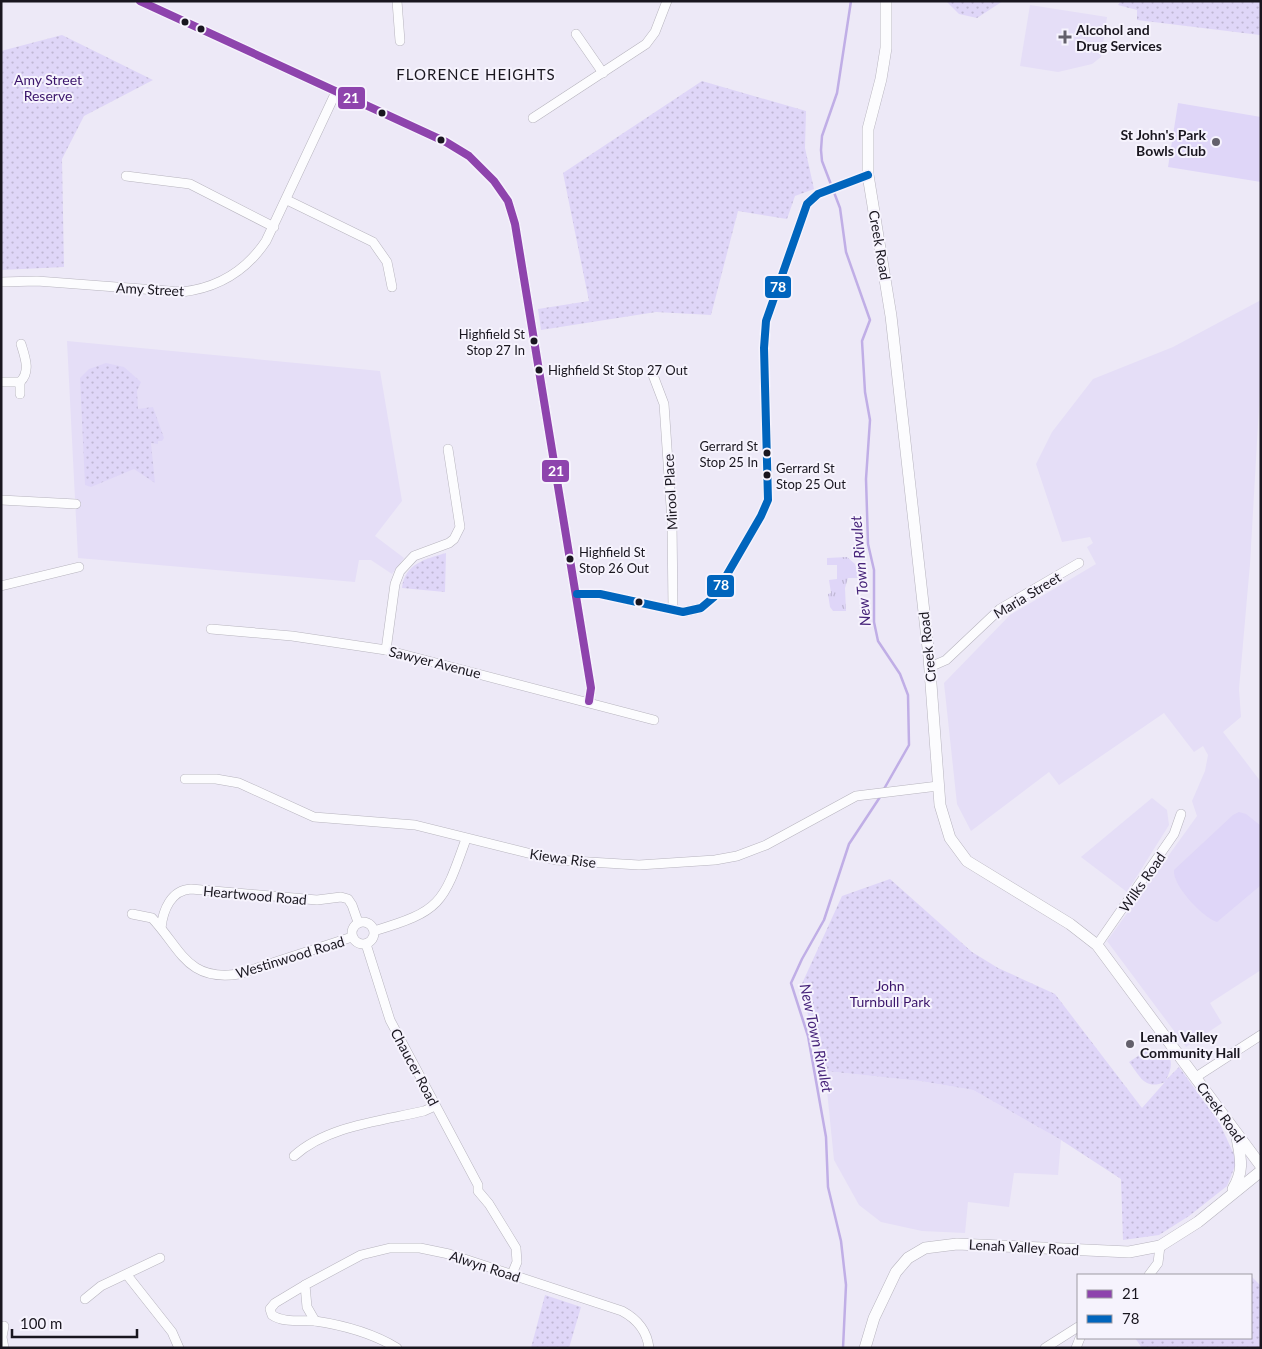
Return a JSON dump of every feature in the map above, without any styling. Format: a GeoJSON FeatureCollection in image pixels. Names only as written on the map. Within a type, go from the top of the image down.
{"type":"FeatureCollection","features":[{"type":"Feature","properties":{"kind":"street"},"geometry":{"type":"LineString","coordinates":[[140,1],[458,149],[486,172],[508,201],[518,236],[576,594],[591,688],[589,701]]}},
{"type":"Feature","properties":{"kind":"street"},"geometry":{"type":"LineString","coordinates":[[397,1],[400,41]]}},
{"type":"Feature","properties":{"kind":"street"},"geometry":{"type":"LineString","coordinates":[[533,118],[639,49],[651,38],[667,1]]}},
{"type":"Feature","properties":{"kind":"street","name":"Creek Road"},"geometry":{"type":"LineString","coordinates":[[886,1],[885,57],[868,129],[868,175],[891,316],[930,667],[938,786],[944,825],[962,857],[978,870],[1070,924],[1097,945],[1261,1166]]}},
{"type":"Feature","properties":{"kind":"street"},"geometry":{"type":"LineString","coordinates":[[576,34],[603,73]]}},
{"type":"Feature","properties":{"kind":"street","name":"Amy Street"},"geometry":{"type":"LineString","coordinates":[[1,282],[37,281],[157,292],[193,291],[217,284],[239,271],[258,252],[274,227],[336,92]]}},
{"type":"Feature","properties":{"kind":"street"},"geometry":{"type":"LineString","coordinates":[[576,594],[600,594],[673,610],[695,610],[710,602],[766,508],[769,493],[764,334],[802,215],[807,204],[818,194],[868,175]]}},
{"type":"Feature","properties":{"kind":"street"},"geometry":{"type":"LineString","coordinates":[[126,176],[190,184],[274,227]]}},
{"type":"Feature","properties":{"kind":"street"},"geometry":{"type":"LineString","coordinates":[[287,200],[373,242],[387,262],[392,287]]}},
{"type":"Feature","properties":{"kind":"street"},"geometry":{"type":"LineString","coordinates":[[20,394],[20,382],[24,378],[26,370],[21,344]]}},
{"type":"Feature","properties":{"kind":"street","name":"Mirool Place"},"geometry":{"type":"LineString","coordinates":[[653,375],[664,404],[672,520],[673,610]]}},
{"type":"Feature","properties":{"kind":"street"},"geometry":{"type":"LineString","coordinates":[[1,382],[20,382]]}},
{"type":"Feature","properties":{"kind":"street"},"geometry":{"type":"LineString","coordinates":[[386,650],[395,584],[400,571],[414,556],[449,543],[454,539],[460,527],[448,450]]}},
{"type":"Feature","properties":{"kind":"street"},"geometry":{"type":"LineString","coordinates":[[1,500],[76,504]]}},
{"type":"Feature","properties":{"kind":"street","name":"Maria Street"},"geometry":{"type":"LineString","coordinates":[[930,667],[946,660],[1000,609],[1079,563]]}},
{"type":"Feature","properties":{"kind":"street"},"geometry":{"type":"LineString","coordinates":[[1,586],[79,567]]}},
{"type":"Feature","properties":{"kind":"street","name":"Sawyer Avenue"},"geometry":{"type":"LineString","coordinates":[[211,629],[292,636],[386,650],[589,701],[654,720]]}},
{"type":"Feature","properties":{"kind":"street","name":"Kiewa Rise"},"geometry":{"type":"LineString","coordinates":[[185,779],[216,778],[239,783],[314,817],[415,825],[466,839],[572,862],[638,865],[737,856],[766,845],[839,804],[868,793],[938,786]]}},
{"type":"Feature","properties":{"kind":"street","name":"Wilks Road"},"geometry":{"type":"LineString","coordinates":[[1097,945],[1174,834],[1181,814]]}},
{"type":"Feature","properties":{"kind":"street"},"geometry":{"type":"LineString","coordinates":[[374,931],[416,917],[435,905],[448,887],[466,839]]}},
{"type":"Feature","properties":{"kind":"street","name":"Heartwood Road"},"geometry":{"type":"LineString","coordinates":[[161,928],[162,916],[171,899],[182,890],[191,889],[317,900],[341,897],[348,900],[352,905],[358,922]]}},
{"type":"Feature","properties":{"kind":"street","name":"Westinwood Road"},"geometry":{"type":"LineString","coordinates":[[132,914],[152,918],[185,961],[204,972],[226,976],[239,974],[352,937]]}},
{"type":"Feature","properties":{"kind":"street"},"geometry":{"type":"LineString","coordinates":[[358,922],[369,923],[374,931],[372,940],[366,944],[357,943],[352,937],[353,928],[358,922]]}},
{"type":"Feature","properties":{"kind":"street","name":"Chaucer Road"},"geometry":{"type":"LineString","coordinates":[[366,944],[390,1020],[478,1185],[478,1191],[489,1204],[516,1248],[516,1262],[512,1274]]}},
{"type":"Feature","properties":{"kind":"street"},"geometry":{"type":"LineString","coordinates":[[1196,1078],[1261,1035]]}},
{"type":"Feature","properties":{"kind":"street"},"geometry":{"type":"LineString","coordinates":[[294,1156],[307,1144],[338,1132],[424,1111],[435,1106]]}},
{"type":"Feature","properties":{"kind":"street","name":"Lenah Valley Road"},"geometry":{"type":"LineString","coordinates":[[1228,1197],[1240,1177],[1242,1167],[1236,1133]]}},
{"type":"Feature","properties":{"kind":"street","name":"Lenah Valley Road"},"geometry":{"type":"LineString","coordinates":[[865,1348],[874,1318],[896,1272],[908,1258],[925,1248],[956,1244],[1129,1252],[1160,1246],[1198,1222],[1261,1171]]}},
{"type":"Feature","properties":{"kind":"street"},"geometry":{"type":"LineString","coordinates":[[1151,1274],[1158,1263],[1160,1246]]}},
{"type":"Feature","properties":{"kind":"street","name":"Alwyn Road"},"geometry":{"type":"LineString","coordinates":[[315,1321],[279,1319],[271,1313],[275,1303],[361,1255],[390,1248],[420,1248],[436,1250],[512,1274],[629,1315],[642,1329],[649,1348]]}},
{"type":"Feature","properties":{"kind":"street"},"geometry":{"type":"LineString","coordinates":[[85,1299],[101,1286],[160,1258]]}},
{"type":"Feature","properties":{"kind":"street"},"geometry":{"type":"LineString","coordinates":[[127,1275],[167,1326],[179,1348]]}},
{"type":"Feature","properties":{"kind":"street"},"geometry":{"type":"LineString","coordinates":[[305,1285],[307,1307],[315,1321],[364,1334],[397,1348]]}},
{"type":"Feature","properties":{"kind":"street"},"geometry":{"type":"LineString","coordinates":[[4,1326],[2,1337],[4,1348]]}},
{"type":"Feature","properties":{"kind":"street"},"geometry":{"type":"LineString","coordinates":[[1049,1347],[1077,1328]]}},
{"type":"Feature","properties":{"kind":"shaded area","name":"Alcohol and Drug Services"},"geometry":{"type":"Polygon","coordinates":[[[1030,5],[1107,17],[1101,57],[1092,64],[1058,72],[1020,66],[1030,5]]]}},
{"type":"Feature","properties":{"kind":"shaded area"},"geometry":{"type":"Polygon","coordinates":[[[1261,300],[1261,372],[1250,564],[1239,689],[1241,717],[1223,732],[1261,782],[1261,970],[1210,1003],[1222,1023],[1186,1047],[1107,941],[1197,816],[1192,801],[1205,771],[1208,755],[1203,746],[1194,752],[1164,713],[1059,785],[1049,772],[971,831],[957,804],[944,683],[1010,615],[1096,564],[1087,547],[1093,543],[1090,537],[1062,542],[1036,464],[1052,432],[1093,379],[1173,347],[1261,300]]]}},
{"type":"Feature","properties":{"kind":"shaded area"},"geometry":{"type":"Polygon","coordinates":[[[67,341],[380,371],[402,501],[375,536],[404,558],[392,574],[371,560],[359,560],[355,582],[78,558],[67,341]]]}},
{"type":"Feature","properties":{"kind":"shaded area"},"geometry":{"type":"Polygon","coordinates":[[[1152,798],[1167,810],[1169,825],[1127,892],[1081,857],[1152,798]]]}},
{"type":"Feature","properties":{"kind":"shaded area"},"geometry":{"type":"Polygon","coordinates":[[[825,1071],[920,1081],[973,1090],[1061,1140],[1058,1175],[1014,1173],[1009,1207],[968,1202],[965,1233],[922,1231],[881,1222],[859,1205],[834,1160],[825,1071]]]}},
{"type":"Feature","properties":{"kind":"green space"},"geometry":{"type":"Polygon","coordinates":[[[946,1],[1003,1],[977,18],[959,14],[946,1]]]}},
{"type":"Feature","properties":{"kind":"green space"},"geometry":{"type":"Polygon","coordinates":[[[1121,1],[1260,1],[1260,35],[1137,20],[1137,10],[1118,5],[1121,1]]]}},
{"type":"Feature","properties":{"kind":"green space","name":"Amy Street Reserve"},"geometry":{"type":"Polygon","coordinates":[[[62,35],[153,80],[84,116],[62,159],[64,267],[1,270],[1,51],[62,35]]]}},
{"type":"Feature","properties":{"kind":"green space"},"geometry":{"type":"Polygon","coordinates":[[[702,81],[806,111],[805,148],[814,189],[795,196],[787,219],[738,211],[711,315],[656,312],[541,330],[538,309],[589,301],[563,173],[702,81]]]}},
{"type":"Feature","properties":{"kind":"green space","name":"St John's Park Bowls Club"},"geometry":{"type":"Polygon","coordinates":[[[1178,103],[1261,117],[1261,182],[1168,167],[1178,103]]]}},
{"type":"Feature","properties":{"kind":"green space"},"geometry":{"type":"Polygon","coordinates":[[[106,363],[124,367],[141,382],[137,391],[138,409],[153,407],[164,438],[162,441],[158,441],[158,444],[151,443],[155,483],[134,469],[91,487],[85,485],[80,378],[89,369],[106,363]]]}},
{"type":"Feature","properties":{"kind":"green space"},"geometry":{"type":"Polygon","coordinates":[[[446,553],[445,592],[402,588],[407,573],[418,563],[446,553]]]}},
{"type":"Feature","properties":{"kind":"green space"},"geometry":{"type":"Polygon","coordinates":[[[847,557],[855,564],[859,578],[848,578],[845,588],[846,611],[833,611],[830,607],[828,594],[831,593],[829,580],[837,579],[837,565],[827,565],[827,558],[847,557]]]}},
{"type":"Feature","properties":{"kind":"green space"},"geometry":{"type":"Polygon","coordinates":[[[1239,812],[1246,814],[1261,826],[1261,885],[1217,922],[1197,908],[1183,892],[1178,884],[1174,870],[1233,815],[1239,812]]]}},
{"type":"Feature","properties":{"kind":"green space","name":"John Turnbull Park"},"geometry":{"type":"Polygon","coordinates":[[[890,879],[972,952],[998,968],[1055,994],[1142,1108],[1165,1082],[1153,1084],[1144,1081],[1129,1062],[1147,1050],[1154,1058],[1166,1050],[1171,1065],[1166,1080],[1179,1067],[1219,1122],[1237,1161],[1227,1186],[1189,1216],[1159,1235],[1123,1240],[1121,1179],[1061,1140],[973,1090],[920,1081],[825,1071],[800,988],[842,896],[890,879]]]}},
{"type":"Feature","properties":{"kind":"green space"},"geometry":{"type":"Polygon","coordinates":[[[1252,1277],[1261,1286],[1261,1348],[1142,1348],[1136,1339],[1252,1339],[1252,1277]]]}},
{"type":"Feature","properties":{"kind":"green space"},"geometry":{"type":"Polygon","coordinates":[[[545,1295],[581,1307],[569,1348],[531,1348],[545,1295]]]}},
{"type":"Feature","properties":{"kind":"waterway","name":"New Town Rivulet"},"geometry":{"type":"LineString","coordinates":[[851,1],[837,93],[822,136],[821,150],[822,161],[840,208],[846,252],[870,320],[862,341],[865,392],[870,420],[866,479],[868,544],[874,570],[874,622],[878,641],[900,674],[908,695],[909,745],[884,789]]}},
{"type":"Feature","properties":{"kind":"waterway","name":"New Town Rivulet"},"geometry":{"type":"LineString","coordinates":[[843,1348],[846,1285],[841,1241],[828,1187],[826,1137],[808,1036],[791,983],[824,920],[849,844],[882,794]]}},
{"type":"Feature","properties":{"kind":"transit line","name":"21"},"geometry":{"type":"LineString","coordinates":[[140,1],[446,142],[469,156],[494,181],[508,201],[515,224],[591,688],[589,701]]}},
{"type":"Feature","properties":{"kind":"transit line","name":"78"},"geometry":{"type":"LineString","coordinates":[[577,594],[600,594],[683,612],[701,608],[714,597],[761,516],[768,500],[764,348],[766,321],[807,204],[818,194],[868,175]]}},
{"type":"Feature","properties":{"kind":"place","name":"Alcohol and Drug Services"},"geometry":{"type":"Point","coordinates":[1065,37]}},
{"type":"Feature","properties":{"kind":"place","name":"St John's Park Bowls Club"},"geometry":{"type":"Point","coordinates":[1216,142]}},
{"type":"Feature","properties":{"kind":"place","name":"Highfield St Stop 27 In"},"geometry":{"type":"Point","coordinates":[534,341]}},
{"type":"Feature","properties":{"kind":"place","name":"Highfield St Stop 27 Out"},"geometry":{"type":"Point","coordinates":[539,370]}},
{"type":"Feature","properties":{"kind":"place","name":"Gerrard St Stop 25 In"},"geometry":{"type":"Point","coordinates":[767,453]}},
{"type":"Feature","properties":{"kind":"place","name":"Gerrard St Stop 25 Out"},"geometry":{"type":"Point","coordinates":[767,475]}},
{"type":"Feature","properties":{"kind":"place","name":"Highfield St Stop 26 Out"},"geometry":{"type":"Point","coordinates":[570,559]}},
{"type":"Feature","properties":{"kind":"place","name":"Lenah Valley Community Hall"},"geometry":{"type":"Point","coordinates":[1130,1044]}},
{"type":"Feature","properties":{"kind":"district","name":"FLORENCE HEIGHTS"},"geometry":{"type":"Point","coordinates":[476,74]}}]}
